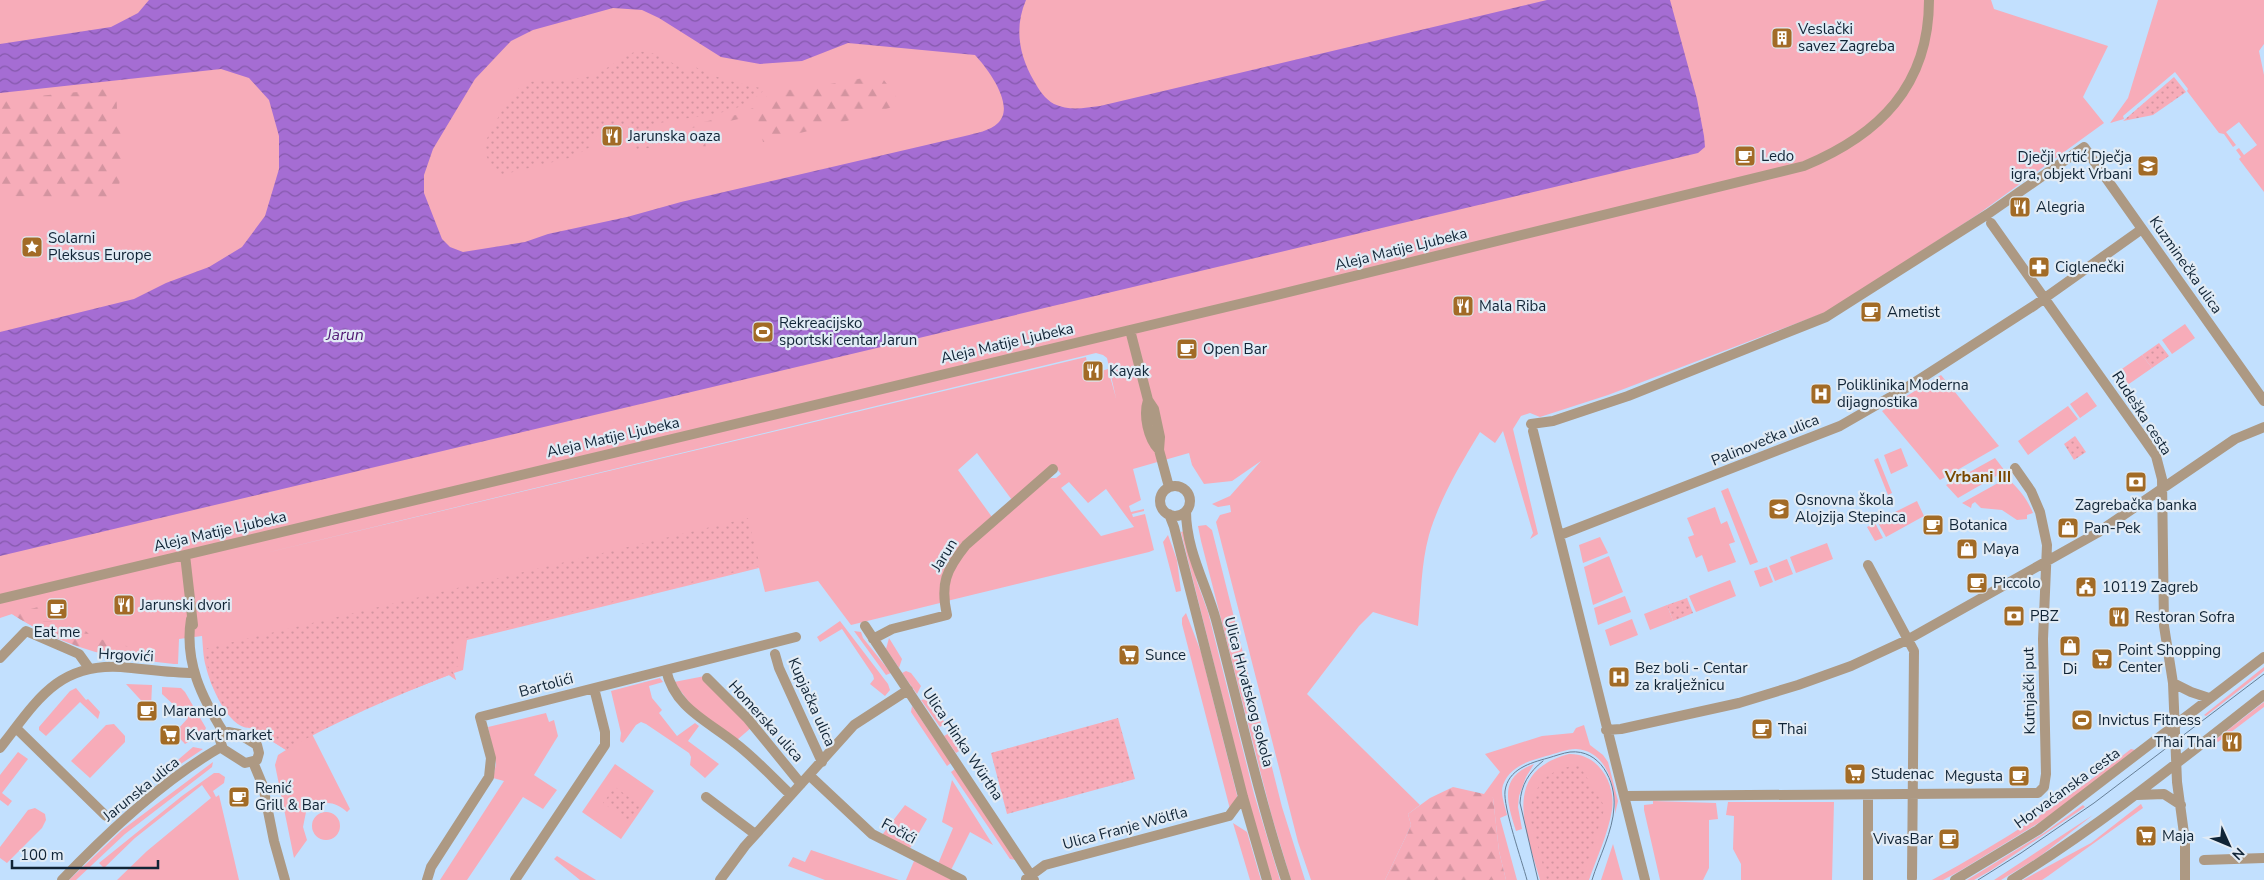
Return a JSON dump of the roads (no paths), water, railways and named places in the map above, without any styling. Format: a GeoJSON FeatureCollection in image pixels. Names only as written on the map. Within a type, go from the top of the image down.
{"type":"FeatureCollection","features":[{"type":"Feature","properties":{"kind":"street","name":"Aleja Matije Ljubeka"},"geometry":{"type":"LineString","coordinates":[[0,600],[1773,175],[1823,158],[1860,138],[1870,130],[1904,91],[1918,63],[1926,37],[1929,0]]}},
{"type":"Feature","properties":{"kind":"street","name":"Kuzminečka ulica"},"geometry":{"type":"LineString","coordinates":[[1560,535],[1532,428],[1628,396],[1826,317],[1988,214],[2084,147],[2264,401]]}},
{"type":"Feature","properties":{"kind":"street","name":"Rudeška cesta"},"geometry":{"type":"LineString","coordinates":[[1991,223],[2156,456],[2161,468],[2163,489],[2164,626],[2173,683],[2177,782],[2181,805],[2186,880]]}},
{"type":"Feature","properties":{"kind":"street","name":"Palinovečka ulica"},"geometry":{"type":"LineString","coordinates":[[1560,535],[1840,426],[1906,388],[2045,298],[2142,229]]}},
{"type":"Feature","properties":{"kind":"street"},"geometry":{"type":"LineString","coordinates":[[1130,330],[1148,400],[1156,417],[1160,437],[1159,450],[1169,487]]}},
{"type":"Feature","properties":{"kind":"street"},"geometry":{"type":"LineString","coordinates":[[1606,730],[1622,729],[1739,703],[1851,666],[1907,640],[2097,533],[2235,439],[2264,427]]}},
{"type":"Feature","properties":{"kind":"street","name":"Kutnjački put"},"geometry":{"type":"LineString","coordinates":[[1625,796],[1747,794],[1868,796],[2034,795],[2044,787],[2046,774],[2043,639],[2047,561],[2046,531],[2031,491],[2015,468]]}},
{"type":"Feature","properties":{"kind":"street","name":"Jarun"},"geometry":{"type":"LineString","coordinates":[[873,639],[892,629],[947,615],[944,600],[944,581],[957,556],[966,545],[1053,469]]}},
{"type":"Feature","properties":{"kind":"street"},"geometry":{"type":"LineString","coordinates":[[1178,486],[1186,490],[1190,504],[1186,511],[1178,516],[1169,514],[1162,509],[1160,501],[1163,493],[1169,487],[1178,486]]}},
{"type":"Feature","properties":{"kind":"street","name":"Ulica Hrvatskog sokola"},"geometry":{"type":"LineString","coordinates":[[1186,511],[1188,532],[1199,576],[1215,619],[1264,809],[1286,880]]}},
{"type":"Feature","properties":{"kind":"street","name":"Ulica Hrvatskog sokola"},"geometry":{"type":"LineString","coordinates":[[1169,514],[1174,527],[1250,825],[1267,880]]}},
{"type":"Feature","properties":{"kind":"street"},"geometry":{"type":"LineString","coordinates":[[1560,535],[1606,730],[1625,796],[1645,880]]}},
{"type":"Feature","properties":{"kind":"street"},"geometry":{"type":"LineString","coordinates":[[185,555],[191,619],[196,638],[194,673],[201,693],[224,733]]}},
{"type":"Feature","properties":{"kind":"street"},"geometry":{"type":"LineString","coordinates":[[1868,565],[1914,651],[1912,878]]}},
{"type":"Feature","properties":{"kind":"street","name":"Ulica Hinka Würtha"},"geometry":{"type":"LineString","coordinates":[[865,626],[1030,879]]}},
{"type":"Feature","properties":{"kind":"street"},"geometry":{"type":"LineString","coordinates":[[0,658],[26,631],[78,654],[89,668]]}},
{"type":"Feature","properties":{"kind":"street","name":"Bartolići"},"geometry":{"type":"LineString","coordinates":[[427,880],[431,868],[490,777],[491,758],[480,718],[796,637]]}},
{"type":"Feature","properties":{"kind":"street","name":"Kupjačka ulica"},"geometry":{"type":"LineString","coordinates":[[775,654],[822,762]]}},
{"type":"Feature","properties":{"kind":"street","name":"Horvaćanska cesta"},"geometry":{"type":"LineString","coordinates":[[1955,880],[2038,830],[2264,657]]}},
{"type":"Feature","properties":{"kind":"street","name":"Hrgovići"},"geometry":{"type":"LineString","coordinates":[[0,748],[59,681],[69,675],[89,668],[122,668],[172,673],[194,673]]}},
{"type":"Feature","properties":{"kind":"street"},"geometry":{"type":"LineString","coordinates":[[666,670],[670,684],[694,714],[735,743],[791,795]]}},
{"type":"Feature","properties":{"kind":"street","name":"Homerska ulica"},"geometry":{"type":"LineString","coordinates":[[707,678],[748,719],[801,784]]}},
{"type":"Feature","properties":{"kind":"street"},"geometry":{"type":"LineString","coordinates":[[2173,683],[2209,698]]}},
{"type":"Feature","properties":{"kind":"street"},"geometry":{"type":"LineString","coordinates":[[515,880],[605,745],[605,732],[594,688]]}},
{"type":"Feature","properties":{"kind":"street"},"geometry":{"type":"LineString","coordinates":[[720,880],[755,834],[854,725],[908,690]]}},
{"type":"Feature","properties":{"kind":"street"},"geometry":{"type":"LineString","coordinates":[[2012,880],[2064,848],[2137,795],[2264,695]]}},
{"type":"Feature","properties":{"kind":"street","name":"Jarunska ulica"},"geometry":{"type":"LineString","coordinates":[[16,728],[106,816]]}},
{"type":"Feature","properties":{"kind":"street"},"geometry":{"type":"LineString","coordinates":[[224,733],[238,734],[257,745],[258,757],[253,762],[240,761],[221,747],[220,740],[224,733]]}},
{"type":"Feature","properties":{"kind":"street","name":"Jarunska ulica"},"geometry":{"type":"LineString","coordinates":[[62,880],[90,851],[133,813],[178,777],[221,747]]}},
{"type":"Feature","properties":{"kind":"street"},"geometry":{"type":"LineString","coordinates":[[253,762],[262,786],[285,880]]}},
{"type":"Feature","properties":{"kind":"street","name":"Fočići"},"geometry":{"type":"LineString","coordinates":[[810,775],[872,834],[962,880]]}},
{"type":"Feature","properties":{"kind":"street"},"geometry":{"type":"LineString","coordinates":[[2137,795],[2164,794],[2181,805]]}},
{"type":"Feature","properties":{"kind":"street"},"geometry":{"type":"LineString","coordinates":[[1868,796],[1868,880]]}},
{"type":"Feature","properties":{"kind":"street"},"geometry":{"type":"LineString","coordinates":[[706,797],[755,834]]}},
{"type":"Feature","properties":{"kind":"street"},"geometry":{"type":"LineString","coordinates":[[1243,797],[1230,816],[1250,825]]}},
{"type":"Feature","properties":{"kind":"street","name":"Ulica Franje Wölfla"},"geometry":{"type":"LineString","coordinates":[[1030,879],[1045,865],[1230,816]]}},
{"type":"Feature","properties":{"kind":"street"},"geometry":{"type":"LineString","coordinates":[[2204,860],[2264,858]]}},
{"type":"Feature","properties":{"kind":"water","name":"Jarun"},"geometry":{"type":"Polygon","coordinates":[[[149,0],[1026,0],[1022,10],[1019,31],[1022,51],[1029,71],[1040,91],[1051,102],[1065,108],[1077,108],[1100,106],[1547,0],[1670,0],[1697,99],[1705,147],[1698,153],[0,556],[0,332],[134,299],[166,283],[209,267],[242,247],[265,216],[279,169],[279,136],[269,100],[249,78],[221,69],[0,93],[0,44],[111,27],[138,13],[149,0]],[[613,8],[533,30],[511,41],[475,79],[433,149],[424,175],[424,193],[442,239],[450,247],[463,252],[525,242],[548,234],[627,217],[681,202],[978,133],[995,126],[1003,116],[1004,107],[998,88],[987,69],[975,55],[848,43],[802,61],[760,64],[721,57],[659,18],[642,10],[613,8]]]}},
{"type":"Feature","properties":{"kind":"tram line"},"geometry":{"type":"LineString","coordinates":[[1978,880],[2094,803],[2264,674]]}},
{"type":"Feature","properties":{"kind":"tram line"},"geometry":{"type":"LineString","coordinates":[[1527,880],[1507,809],[1505,799],[1507,783],[1515,772],[1527,765],[1570,752],[1581,752],[1598,761],[1609,777],[1614,797],[1611,825],[1592,880]]}},
{"type":"Feature","properties":{"kind":"tram line"},"geometry":{"type":"LineString","coordinates":[[1538,880],[1520,803],[1522,790],[1527,779],[1543,761]]}},
{"type":"Feature","properties":{"kind":"place","name":"Veslački savez Zagreba"},"geometry":{"type":"Point","coordinates":[1782,38]}},
{"type":"Feature","properties":{"kind":"place","name":"Jarunska oaza"},"geometry":{"type":"Point","coordinates":[612,136]}},
{"type":"Feature","properties":{"kind":"place","name":"Ledo"},"geometry":{"type":"Point","coordinates":[1745,156]}},
{"type":"Feature","properties":{"kind":"place","name":"Dječji vrtić Dječja igra, objekt Vrbani"},"geometry":{"type":"Point","coordinates":[2148,166]}},
{"type":"Feature","properties":{"kind":"place","name":"Alegria"},"geometry":{"type":"Point","coordinates":[2020,207]}},
{"type":"Feature","properties":{"kind":"place","name":"Solarni Pleksus Europe"},"geometry":{"type":"Point","coordinates":[32,247]}},
{"type":"Feature","properties":{"kind":"place","name":"Ciglenečki"},"geometry":{"type":"Point","coordinates":[2039,267]}},
{"type":"Feature","properties":{"kind":"place","name":"Mala Riba"},"geometry":{"type":"Point","coordinates":[1463,306]}},
{"type":"Feature","properties":{"kind":"place","name":"Ametist"},"geometry":{"type":"Point","coordinates":[1871,312]}},
{"type":"Feature","properties":{"kind":"place","name":"Rekreacijsko sportski centar Jarun"},"geometry":{"type":"Point","coordinates":[763,332]}},
{"type":"Feature","properties":{"kind":"place","name":"Open Bar"},"geometry":{"type":"Point","coordinates":[1187,349]}},
{"type":"Feature","properties":{"kind":"place","name":"Kayak"},"geometry":{"type":"Point","coordinates":[1093,371]}},
{"type":"Feature","properties":{"kind":"place","name":"Poliklinika Moderna dijagnostika"},"geometry":{"type":"Point","coordinates":[1821,394]}},
{"type":"Feature","properties":{"kind":"place","name":"Zagrebačka banka"},"geometry":{"type":"Point","coordinates":[2136,482]}},
{"type":"Feature","properties":{"kind":"place","name":"Osnovna škola Alojzija Stepinca"},"geometry":{"type":"Point","coordinates":[1779,509]}},
{"type":"Feature","properties":{"kind":"place","name":"Botanica"},"geometry":{"type":"Point","coordinates":[1933,525]}},
{"type":"Feature","properties":{"kind":"place","name":"Pan-Pek"},"geometry":{"type":"Point","coordinates":[2068,528]}},
{"type":"Feature","properties":{"kind":"place","name":"Maya"},"geometry":{"type":"Point","coordinates":[1967,549]}},
{"type":"Feature","properties":{"kind":"place","name":"Piccolo"},"geometry":{"type":"Point","coordinates":[1977,583]}},
{"type":"Feature","properties":{"kind":"place","name":"10119 Zagreb"},"geometry":{"type":"Point","coordinates":[2086,587]}},
{"type":"Feature","properties":{"kind":"place","name":"Jarunski dvori"},"geometry":{"type":"Point","coordinates":[124,605]}},
{"type":"Feature","properties":{"kind":"place","name":"Eat me"},"geometry":{"type":"Point","coordinates":[57,609]}},
{"type":"Feature","properties":{"kind":"place","name":"PBZ"},"geometry":{"type":"Point","coordinates":[2014,616]}},
{"type":"Feature","properties":{"kind":"place","name":"Restoran Sofra"},"geometry":{"type":"Point","coordinates":[2119,617]}},
{"type":"Feature","properties":{"kind":"place","name":"Di"},"geometry":{"type":"Point","coordinates":[2070,646]}},
{"type":"Feature","properties":{"kind":"place","name":"Sunce"},"geometry":{"type":"Point","coordinates":[1129,655]}},
{"type":"Feature","properties":{"kind":"place","name":"Point Shopping Center"},"geometry":{"type":"Point","coordinates":[2102,659]}},
{"type":"Feature","properties":{"kind":"place","name":"Bez boli - Centar za kralježnicu"},"geometry":{"type":"Point","coordinates":[1619,677]}},
{"type":"Feature","properties":{"kind":"place","name":"Maranelo"},"geometry":{"type":"Point","coordinates":[147,711]}},
{"type":"Feature","properties":{"kind":"place","name":"Invictus Fitness"},"geometry":{"type":"Point","coordinates":[2082,720]}},
{"type":"Feature","properties":{"kind":"place","name":"Thai"},"geometry":{"type":"Point","coordinates":[1762,729]}},
{"type":"Feature","properties":{"kind":"place","name":"Kvart market"},"geometry":{"type":"Point","coordinates":[170,735]}},
{"type":"Feature","properties":{"kind":"place","name":"Thai Thai"},"geometry":{"type":"Point","coordinates":[2232,742]}},
{"type":"Feature","properties":{"kind":"place","name":"Studenac"},"geometry":{"type":"Point","coordinates":[1855,774]}},
{"type":"Feature","properties":{"kind":"place","name":"Megusta"},"geometry":{"type":"Point","coordinates":[2019,776]}},
{"type":"Feature","properties":{"kind":"place","name":"Renić Grill & Bar"},"geometry":{"type":"Point","coordinates":[239,797]}},
{"type":"Feature","properties":{"kind":"place","name":"Maja"},"geometry":{"type":"Point","coordinates":[2146,836]}},
{"type":"Feature","properties":{"kind":"place","name":"VivasBar"},"geometry":{"type":"Point","coordinates":[1949,839]}},
{"type":"Feature","properties":{"kind":"district","name":"Vrbani III"},"geometry":{"type":"Point","coordinates":[1978,477]}}]}
